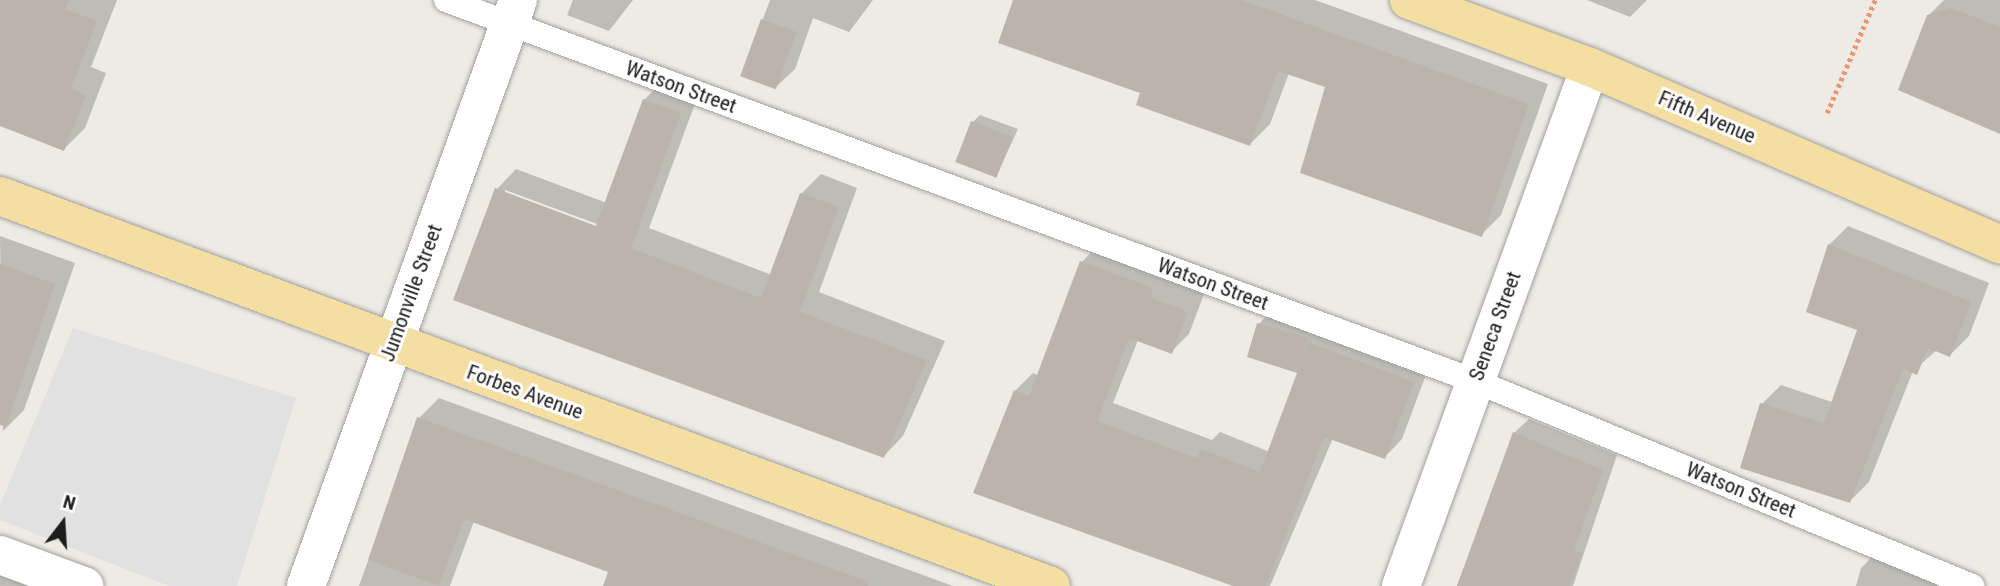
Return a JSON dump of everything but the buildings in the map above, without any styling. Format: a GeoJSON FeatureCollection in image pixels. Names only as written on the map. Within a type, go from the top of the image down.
{"type":"FeatureCollection","features":[{"type":"Feature","properties":{"kind":"main road","name":"Fifth Avenue"},"geometry":{"type":"LineString","coordinates":[[1409,0],[1590,67],[2000,244]]}},
{"type":"Feature","properties":{"kind":"main road","name":"Forbes Avenue"},"geometry":{"type":"LineString","coordinates":[[0,196],[1051,586]]}},
{"type":"Feature","properties":{"kind":"street","name":"Jumonville Street"},"geometry":{"type":"LineString","coordinates":[[306,586],[514,12]]}},
{"type":"Feature","properties":{"kind":"street","name":"Seneca Street"},"geometry":{"type":"LineString","coordinates":[[1401,586],[1590,67]]}},
{"type":"Feature","properties":{"kind":"street"},"geometry":{"type":"LineString","coordinates":[[0,555],[84,586]]}},
{"type":"Feature","properties":{"kind":"lane","name":"Watson Street"},"geometry":{"type":"LineString","coordinates":[[446,0],[514,12],[1475,381],[1972,586]]}},
{"type":"Feature","properties":{"kind":"path"},"geometry":{"type":"LineString","coordinates":[[1827,113],[1875,0]]}},
{"type":"Feature","properties":{"kind":"shaded area"},"geometry":{"type":"Polygon","coordinates":[[[73,328],[296,398],[237,586],[169,586],[0,520],[0,505],[73,328]]]}}]}
